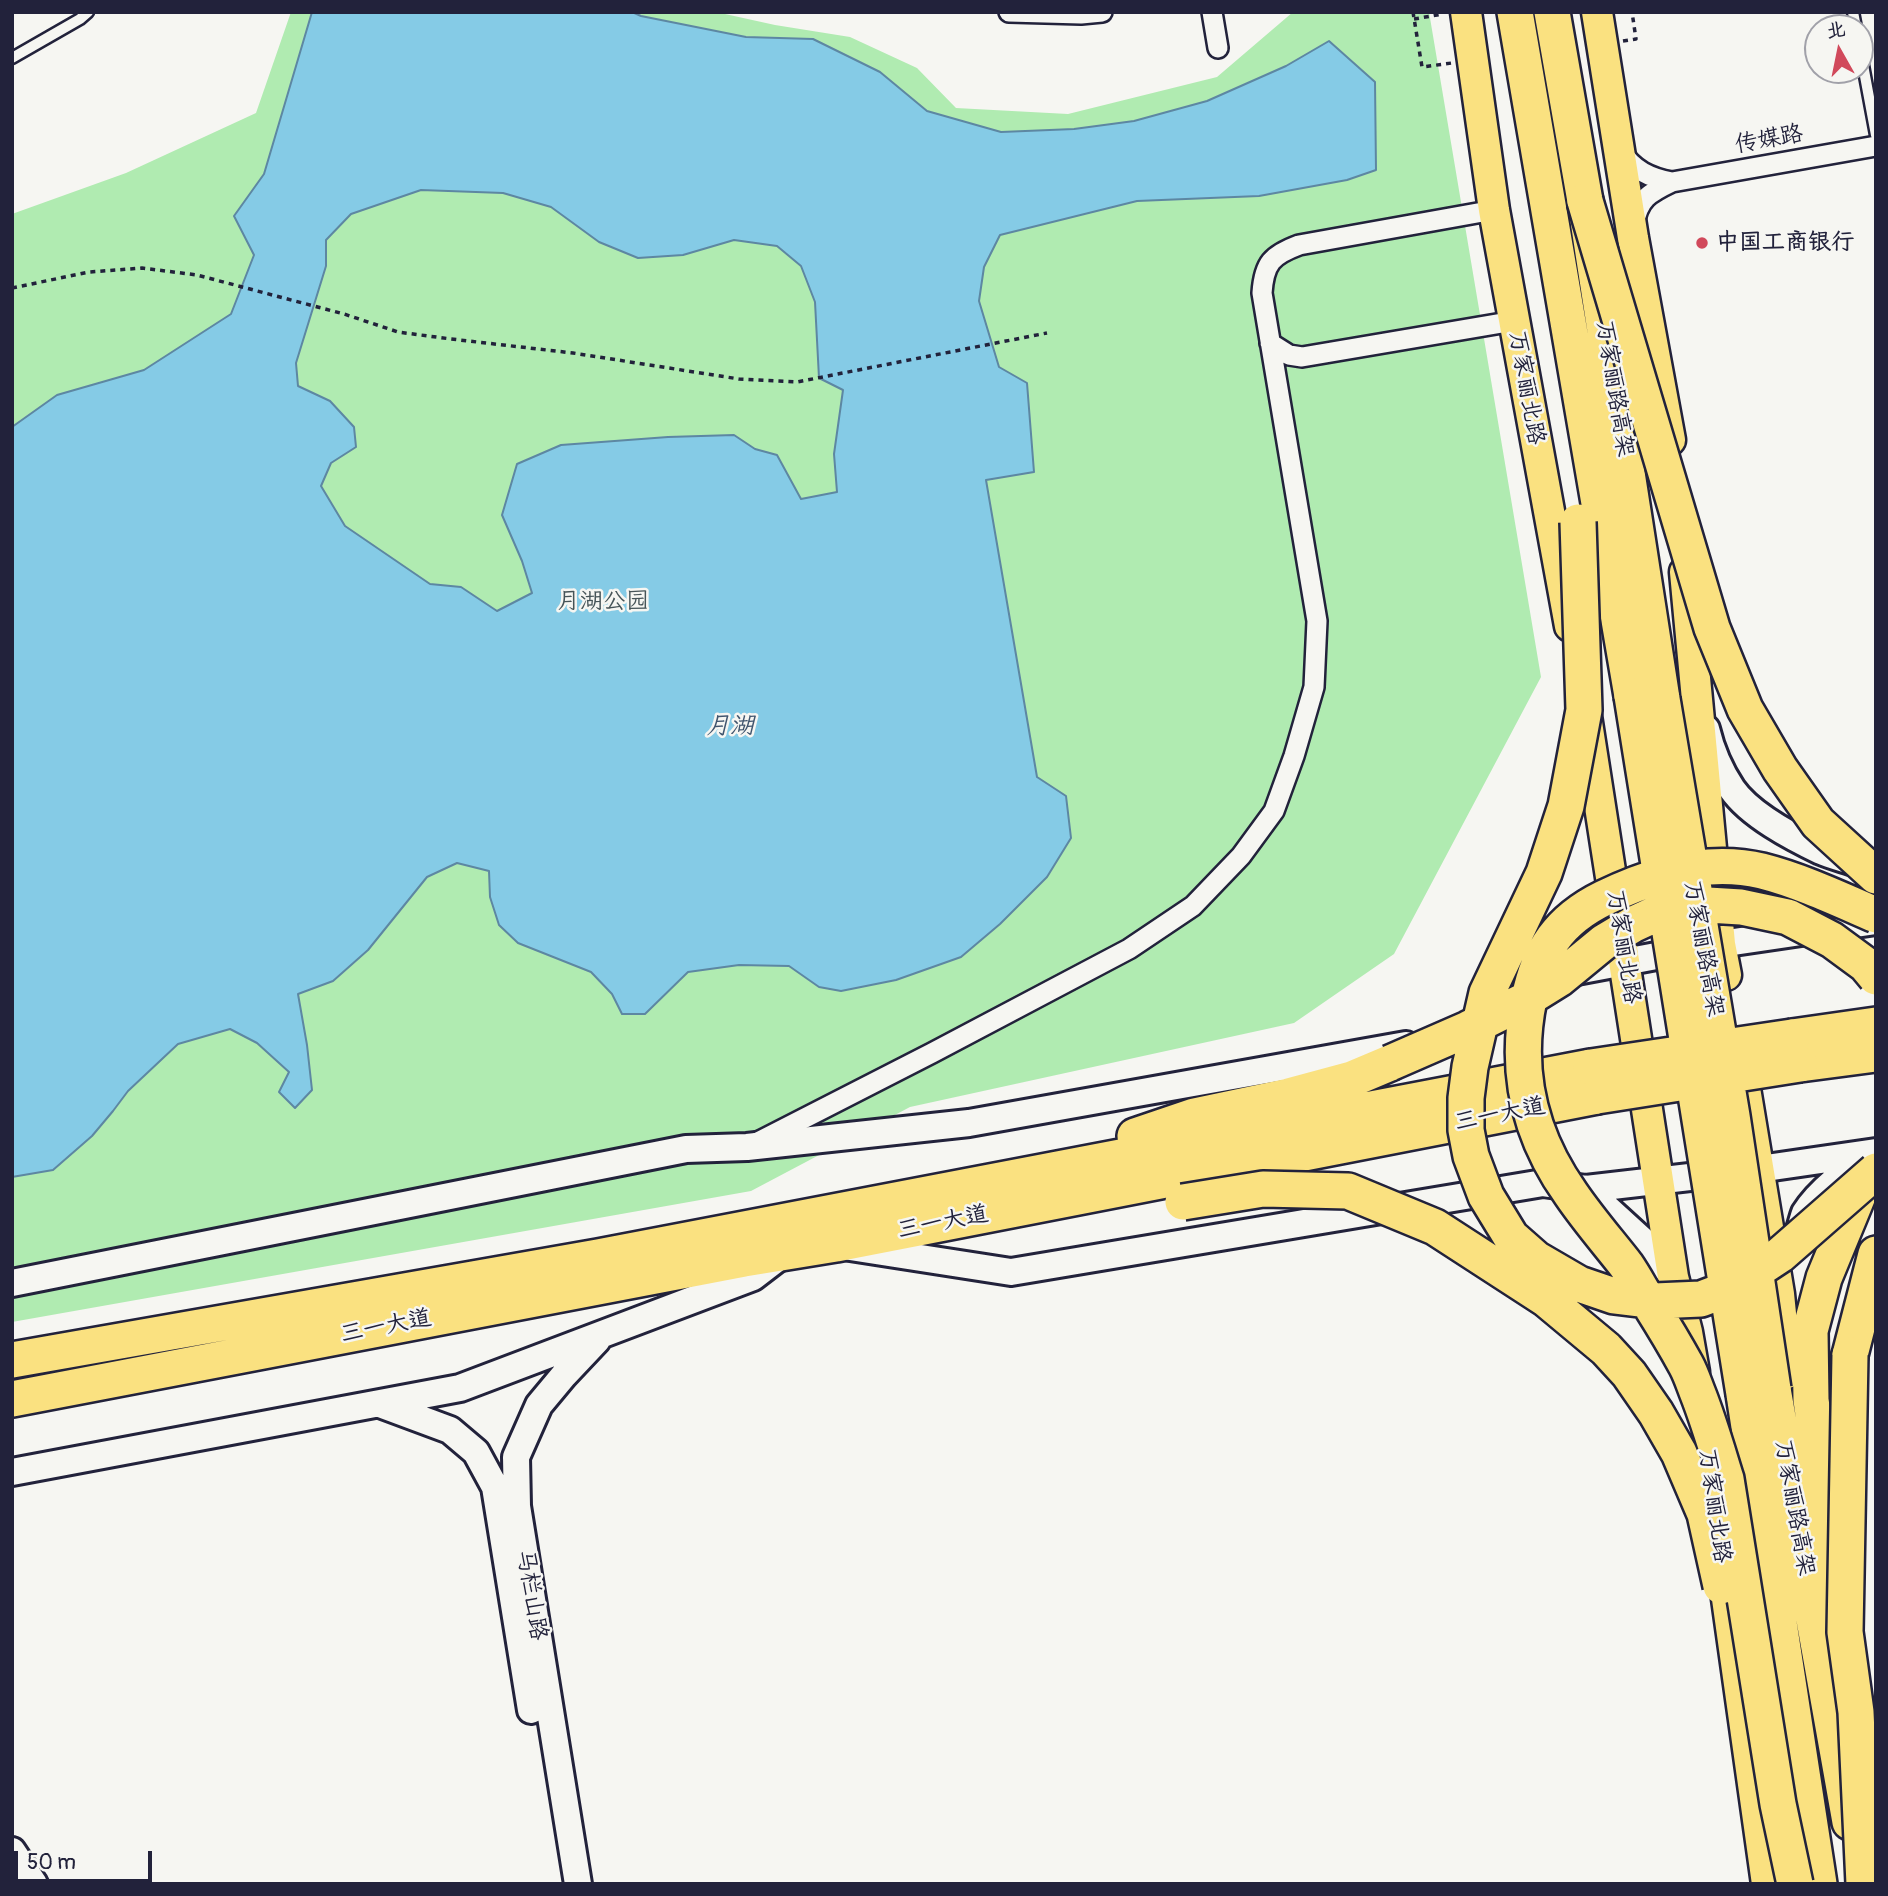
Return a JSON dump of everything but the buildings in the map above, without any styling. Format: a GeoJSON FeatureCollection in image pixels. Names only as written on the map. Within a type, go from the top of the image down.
{"type":"FeatureCollection","features":[{"type":"Feature","properties":{"kind":"highway","name":"万家丽路高架"},"geometry":{"type":"LineString","coordinates":[[1515,12],[1632,696],[1742,1380],[1819,1884]]}},
{"type":"Feature","properties":{"kind":"highway","name":"万家丽路高架"},"geometry":{"type":"LineString","coordinates":[[1552,12],[1585,201],[1666,726],[1732,1116],[1773,1390],[1863,1884]]}},
{"type":"Feature","properties":{"kind":"highway"},"geometry":{"type":"LineString","coordinates":[[1585,201],[1712,628],[1745,709],[1780,769],[1818,823],[1876,876]]}},
{"type":"Feature","properties":{"kind":"highway"},"geometry":{"type":"LineString","coordinates":[[1558,264],[1577,522],[1584,710],[1566,806],[1544,873],[1487,993],[1470,1067],[1466,1098],[1466,1130],[1471,1156],[1486,1196],[1501,1223],[1511,1237],[1536,1259],[1580,1284],[1614,1296],[1656,1301],[1701,1299],[1730,1288],[1780,1255],[1873,1166]]}},
{"type":"Feature","properties":{"kind":"highway"},"geometry":{"type":"LineString","coordinates":[[1795,1884],[1778,1804],[1726,1479],[1712,1432],[1688,1367],[1628,1268],[1569,1193],[1535,1126],[1525,1089],[1522,1049],[1524,1023],[1532,984],[1542,956],[1564,924],[1595,903],[1633,884],[1702,867],[1735,867],[1762,871],[1801,884],[1876,915]]}},
{"type":"Feature","properties":{"kind":"highway"},"geometry":{"type":"LineString","coordinates":[[992,1181],[1194,1116],[1302,1093],[1352,1079],[1468,1030],[1559,979],[1604,942],[1634,924],[1660,912],[1691,904],[1741,907],[1788,917],[1832,940],[1866,965],[1876,977]]}},
{"type":"Feature","properties":{"kind":"highway","name":"三一大道"},"geometry":{"type":"LineString","coordinates":[[12,1360],[598,1257],[992,1181],[1796,1050],[1876,1025]]}},
{"type":"Feature","properties":{"kind":"highway","name":"三一大道"},"geometry":{"type":"LineString","coordinates":[[1796,1050],[1876,1054]]}},
{"type":"Feature","properties":{"kind":"highway","name":"三一大道"},"geometry":{"type":"LineString","coordinates":[[12,1399],[913,1229],[1594,1082]]}},
{"type":"Feature","properties":{"kind":"highway"},"geometry":{"type":"LineString","coordinates":[[1863,1884],[1856,1712],[1811,1399],[1810,1331],[1824,1278],[1873,1166]]}},
{"type":"Feature","properties":{"kind":"highway"},"geometry":{"type":"LineString","coordinates":[[913,1229],[979,1237],[1263,1189],[1348,1191],[1435,1227],[1546,1299],[1606,1349],[1629,1374],[1679,1453],[1705,1514],[1738,1668],[1778,1804]]}},
{"type":"Feature","properties":{"kind":"highway"},"geometry":{"type":"LineString","coordinates":[[1845,1632],[1850,1355],[1876,1254]]}},
{"type":"Feature","properties":{"kind":"main road"},"geometry":{"type":"LineString","coordinates":[[1597,12],[1633,239],[1676,471],[1720,944],[1779,1294],[1799,1475],[1834,1670],[1876,1848]]}},
{"type":"Feature","properties":{"kind":"main road","name":"万家丽北路"},"geometry":{"type":"LineString","coordinates":[[1456,13],[1590,735],[1673,1277],[1687,1332],[1714,1500],[1767,1884]]}},
{"type":"Feature","properties":{"kind":"main road"},"geometry":{"type":"LineString","coordinates":[[1695,680],[1709,743],[1733,791],[1754,811],[1823,852],[1876,869]]}},
{"type":"Feature","properties":{"kind":"main road"},"geometry":{"type":"LineString","coordinates":[[12,1283],[686,1149],[747,1147],[970,1123],[1389,1049],[1453,1035],[1528,1000],[1561,974],[1585,947],[1612,880]]}},
{"type":"Feature","properties":{"kind":"main road"},"geometry":{"type":"LineString","coordinates":[[1561,974],[1720,944],[1876,921]]}},
{"type":"Feature","properties":{"kind":"main road"},"geometry":{"type":"LineString","coordinates":[[1779,1294],[1805,1213],[1833,1181],[1859,1163],[1873,1166]]}},
{"type":"Feature","properties":{"kind":"main road"},"geometry":{"type":"LineString","coordinates":[[836,1244],[1011,1272],[1543,1183],[1586,1189],[1759,1169],[1873,1166]]}},
{"type":"Feature","properties":{"kind":"main road"},"geometry":{"type":"LineString","coordinates":[[1586,1189],[1643,1241],[1673,1277]]}},
{"type":"Feature","properties":{"kind":"main road"},"geometry":{"type":"LineString","coordinates":[[12,1472],[460,1388],[752,1277],[787,1251]]}},
{"type":"Feature","properties":{"kind":"main road","name":"马栏山路"},"geometry":{"type":"LineString","coordinates":[[578,1884],[517,1506],[516,1457],[539,1405],[604,1333]]}},
{"type":"Feature","properties":{"kind":"main road","name":"马栏山路"},"geometry":{"type":"LineString","coordinates":[[378,1403],[450,1430],[476,1452],[495,1487],[560,1884]]}},
{"type":"Feature","properties":{"kind":"main road"},"geometry":{"type":"LineString","coordinates":[[12,1851],[34,1884]]}},
{"type":"Feature","properties":{"kind":"street"},"geometry":{"type":"LineString","coordinates":[[1009,12],[1102,12]]}},
{"type":"Feature","properties":{"kind":"street"},"geometry":{"type":"LineString","coordinates":[[1212,12],[1219,48]]}},
{"type":"Feature","properties":{"kind":"street"},"geometry":{"type":"LineString","coordinates":[[1617,145],[1626,159],[1649,177],[1672,182]]}},
{"type":"Feature","properties":{"kind":"street","name":"传媒路"},"geometry":{"type":"LineString","coordinates":[[1672,182],[1876,146]]}},
{"type":"Feature","properties":{"kind":"street"},"geometry":{"type":"LineString","coordinates":[[1633,239],[1636,212],[1643,201],[1652,192],[1672,182]]}},
{"type":"Feature","properties":{"kind":"street"},"geometry":{"type":"LineString","coordinates":[[747,1147],[1129,949],[1194,906],[1241,856],[1274,811],[1294,756],[1314,687],[1317,621],[1262,293],[1263,276],[1269,263],[1280,252],[1299,245],[1494,210]]}},
{"type":"Feature","properties":{"kind":"street"},"geometry":{"type":"LineString","coordinates":[[1270,343],[1289,355],[1302,357],[1514,321]]}},
{"type":"Feature","properties":{"kind":"street"},"geometry":{"type":"LineString","coordinates":[[1278,388],[1302,357]]}},
{"type":"Feature","properties":{"kind":"lane"},"geometry":{"type":"LineString","coordinates":[[12,58],[88,12]]}},
{"type":"Feature","properties":{"kind":"lane"},"geometry":{"type":"LineString","coordinates":[[1867,84],[1876,135]]}},
{"type":"Feature","properties":{"kind":"path"},"geometry":{"type":"LineString","coordinates":[[1413,12],[1422,67]]}},
{"type":"Feature","properties":{"kind":"path"},"geometry":{"type":"LineString","coordinates":[[1632,12],[1636,39]]}},
{"type":"Feature","properties":{"kind":"path"},"geometry":{"type":"LineString","coordinates":[[1414,19],[1456,13]]}},
{"type":"Feature","properties":{"kind":"path"},"geometry":{"type":"LineString","coordinates":[[12,288],[89,272],[142,268],[197,275],[344,314],[398,332],[573,353],[739,379],[797,382],[1047,333]]}},
{"type":"Feature","properties":{"kind":"green space","name":"月湖公园"},"geometry":{"type":"Polygon","coordinates":[[[291,12],[716,12],[850,37],[917,68],[956,108],[1068,114],[1217,77],[1293,12],[1429,12],[1541,677],[1394,954],[1294,1023],[910,1107],[751,1191],[12,1322],[12,214],[126,173],[256,113],[291,12]]]}},
{"type":"Feature","properties":{"kind":"water","name":"月湖"},"geometry":{"type":"Polygon","coordinates":[[[312,12],[632,12],[746,37],[813,39],[880,72],[927,111],[1001,132],[1074,129],[1134,121],[1207,101],[1286,66],[1329,41],[1375,82],[1376,170],[1347,180],[1259,196],[1137,201],[1000,235],[984,267],[979,301],[999,367],[1027,383],[1034,472],[986,480],[1037,777],[1066,796],[1071,838],[1047,877],[1000,924],[961,957],[896,980],[841,991],[819,987],[789,966],[739,965],[688,972],[645,1014],[622,1014],[612,994],[591,972],[518,943],[499,925],[490,897],[489,871],[457,863],[427,877],[368,950],[333,981],[298,994],[312,1090],[295,1108],[279,1092],[289,1072],[257,1043],[230,1029],[178,1044],[128,1091],[92,1136],[53,1170],[12,1177],[12,427],[57,395],[144,370],[231,314],[254,255],[234,216],[264,174],[312,12]],[[421,190],[351,214],[326,240],[326,266],[296,363],[298,386],[330,401],[354,427],[356,447],[331,463],[321,486],[345,526],[430,584],[461,587],[497,611],[532,593],[522,561],[502,515],[517,464],[561,445],[734,435],[755,449],[777,455],[801,499],[837,492],[834,454],[843,390],[819,378],[815,302],[801,266],[777,246],[734,240],[683,255],[638,258],[599,242],[551,207],[503,193],[421,190]]]}},
{"type":"Feature","properties":{"kind":"place","name":"中国工商银行"},"geometry":{"type":"Point","coordinates":[1702,243]}}]}
